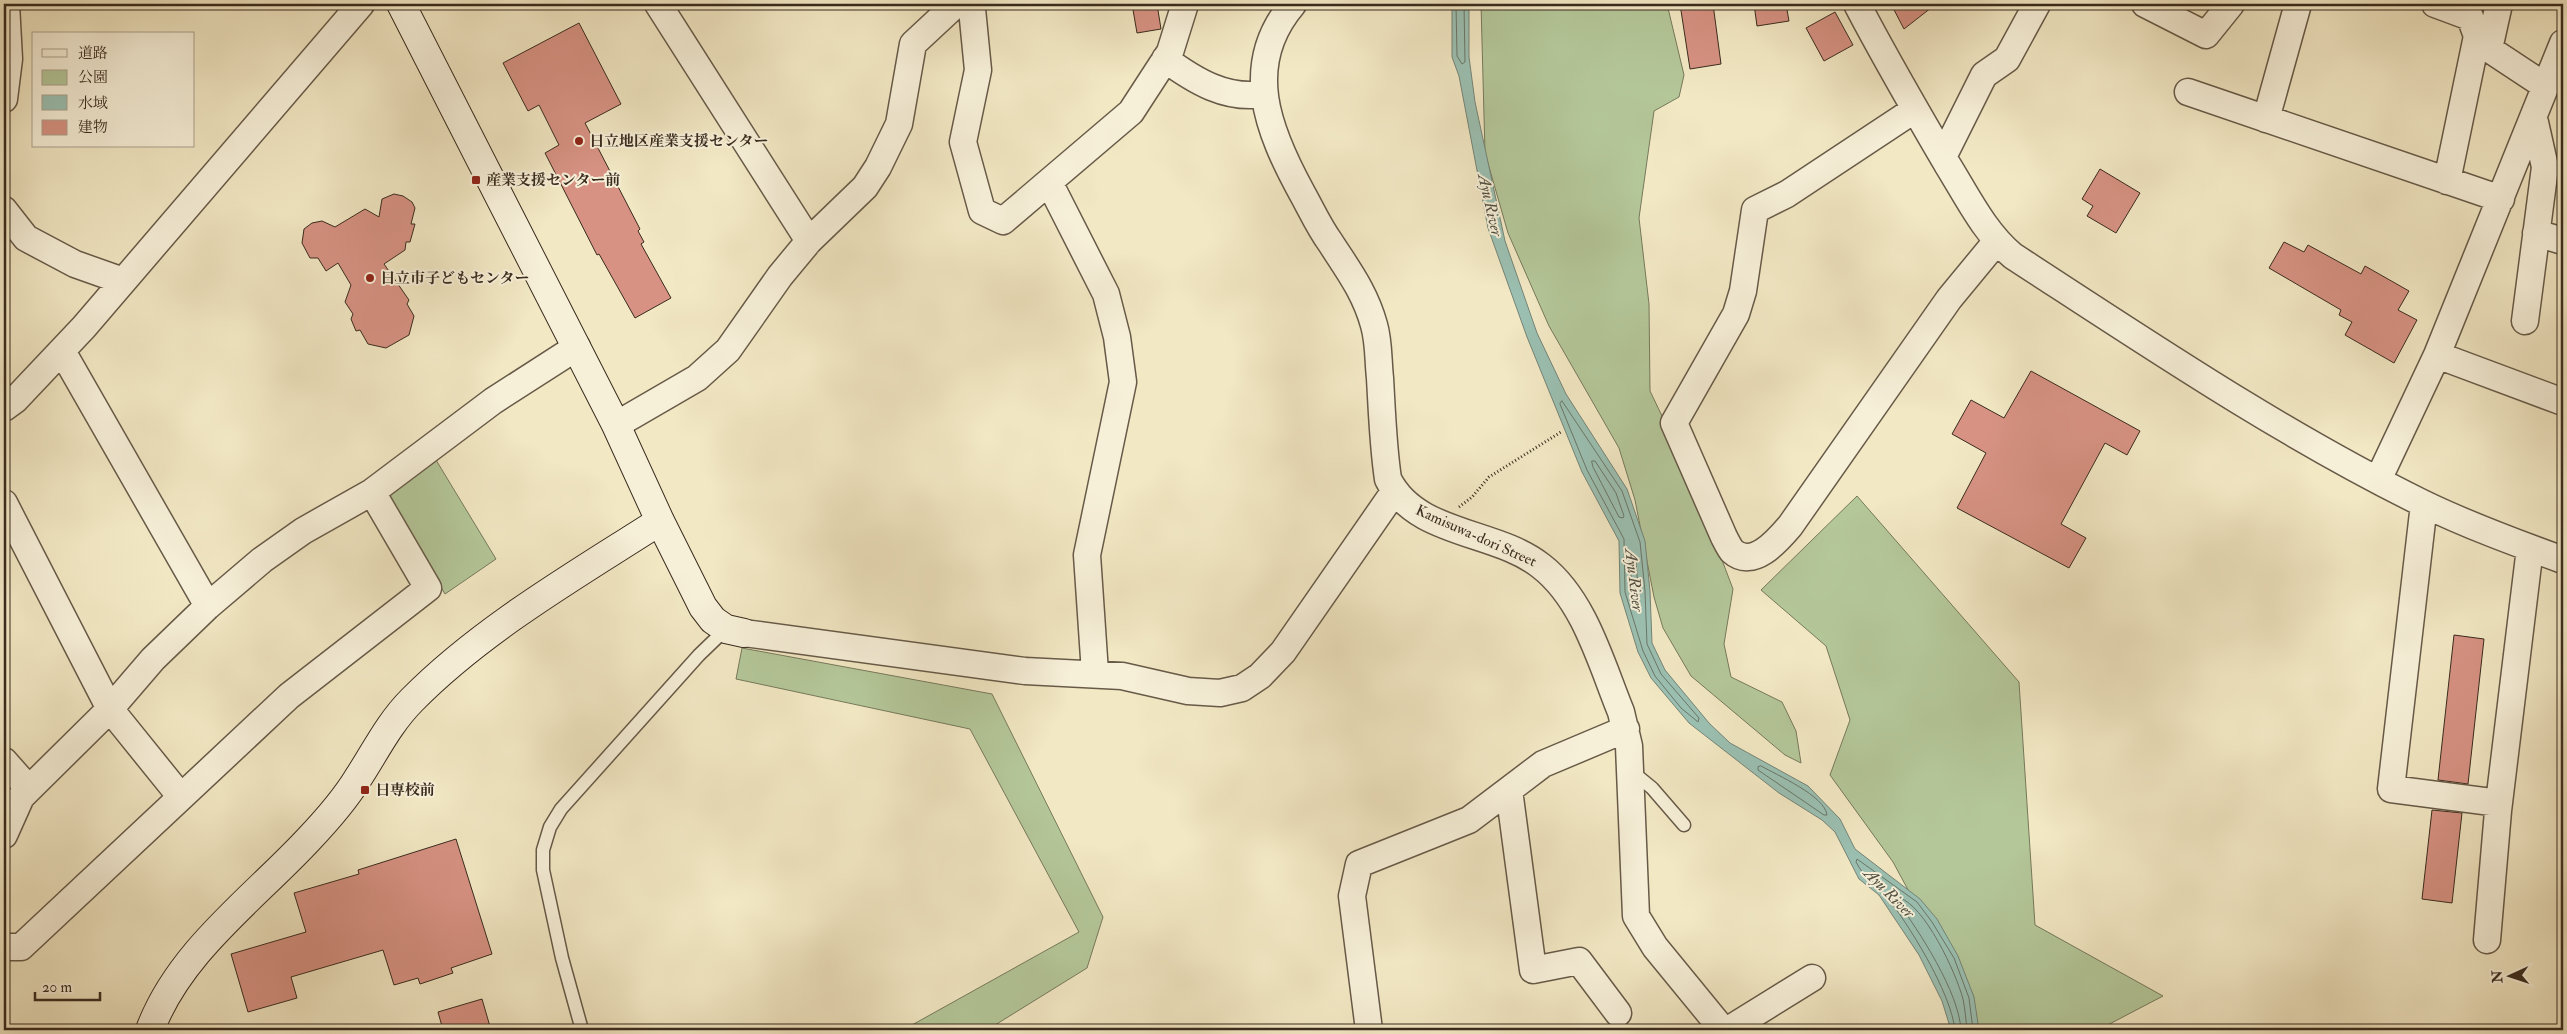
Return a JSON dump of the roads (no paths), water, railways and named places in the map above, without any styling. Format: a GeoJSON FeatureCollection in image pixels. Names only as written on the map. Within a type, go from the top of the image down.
{"type":"FeatureCollection","features":[{"type":"Feature","properties":{"kind":"street"},"geometry":{"type":"LineString","coordinates":[[4,99],[9,59],[6,4]]}},
{"type":"Feature","properties":{"kind":"street"},"geometry":{"type":"LineString","coordinates":[[4,408],[15,400],[62,351],[360,4]]}},
{"type":"Feature","properties":{"kind":"street"},"geometry":{"type":"LineString","coordinates":[[401,4],[577,347],[703,606],[713,620],[735,631],[1025,671],[1095,673],[1122,676],[1188,691],[1220,693],[1242,688],[1260,676],[1283,652],[1394,492],[1388,480],[1385,457],[1374,326],[1361,289],[1328,241],[1276,142],[1268,118],[1264,94],[1264,71],[1270,43],[1285,14],[1293,4]]}},
{"type":"Feature","properties":{"kind":"street"},"geometry":{"type":"LineString","coordinates":[[658,4],[809,241]]}},
{"type":"Feature","properties":{"kind":"street"},"geometry":{"type":"LineString","coordinates":[[616,425],[698,378],[728,350],[780,276],[809,241],[865,187],[878,167],[899,124],[913,44],[956,4]]}},
{"type":"Feature","properties":{"kind":"street"},"geometry":{"type":"LineString","coordinates":[[967,4],[972,9],[978,70],[963,142],[982,211],[1003,221],[1131,112],[1170,52],[1185,4]]}},
{"type":"Feature","properties":{"kind":"street"},"geometry":{"type":"LineString","coordinates":[[1857,4],[1914,110],[1943,157],[1996,242],[2013,256],[2175,361],[2347,465],[2424,504],[2563,560]]}},
{"type":"Feature","properties":{"kind":"street"},"geometry":{"type":"LineString","coordinates":[[1943,157],[1984,75],[2007,60],[2038,4]]}},
{"type":"Feature","properties":{"kind":"street"},"geometry":{"type":"LineString","coordinates":[[2145,4],[2206,35],[2231,4]]}},
{"type":"Feature","properties":{"kind":"street"},"geometry":{"type":"LineString","coordinates":[[2266,119],[2298,4]]}},
{"type":"Feature","properties":{"kind":"street"},"geometry":{"type":"LineString","coordinates":[[2435,4],[2470,17],[2476,27],[2482,45],[2552,83]]}},
{"type":"Feature","properties":{"kind":"street"},"geometry":{"type":"LineString","coordinates":[[2446,181],[2482,45],[2500,4]]}},
{"type":"Feature","properties":{"kind":"street"},"geometry":{"type":"LineString","coordinates":[[2378,480],[2437,355],[2534,118],[2552,83],[2563,44]]}},
{"type":"Feature","properties":{"kind":"street"},"geometry":{"type":"LineString","coordinates":[[1165,59],[1193,80],[1222,92],[1247,96],[1264,94]]}},
{"type":"Feature","properties":{"kind":"street"},"geometry":{"type":"LineString","coordinates":[[2188,92],[2501,199]]}},
{"type":"Feature","properties":{"kind":"street"},"geometry":{"type":"LineString","coordinates":[[1914,110],[1787,194],[1755,210],[1743,290],[1736,314],[1674,422],[1724,537],[1732,551],[1742,556],[1757,555],[1769,550],[1790,526],[1949,299],[1996,242]]}},
{"type":"Feature","properties":{"kind":"street"},"geometry":{"type":"LineString","coordinates":[[2525,322],[2545,167],[2534,118]]}},
{"type":"Feature","properties":{"kind":"street"},"geometry":{"type":"LineString","coordinates":[[1049,182],[1106,294],[1117,337],[1123,382],[1087,555],[1095,673]]}},
{"type":"Feature","properties":{"kind":"street"},"geometry":{"type":"LineString","coordinates":[[4,210],[26,238],[74,264],[123,281]]}},
{"type":"Feature","properties":{"kind":"street"},"geometry":{"type":"LineString","coordinates":[[2536,233],[2563,241]]}},
{"type":"Feature","properties":{"kind":"street"},"geometry":{"type":"LineString","coordinates":[[4,836],[21,797],[110,709],[153,659],[208,606],[262,560],[303,531],[372,492],[493,401],[577,347]]}},
{"type":"Feature","properties":{"kind":"street"},"geometry":{"type":"LineString","coordinates":[[62,351],[208,606]]}},
{"type":"Feature","properties":{"kind":"street"},"geometry":{"type":"LineString","coordinates":[[2437,355],[2563,402]]}},
{"type":"Feature","properties":{"kind":"street"},"geometry":{"type":"LineString","coordinates":[[4,947],[20,947],[289,696],[428,588],[372,492]]}},
{"type":"Feature","properties":{"kind":"street","name":"Kamisuwa-dori Street"},"geometry":{"type":"LineString","coordinates":[[1394,492],[1404,502],[1424,515],[1517,551],[1540,565],[1557,580],[1570,596],[1581,616],[1621,712],[1626,729],[1630,770],[1636,916],[1655,947],[1723,1030]]}},
{"type":"Feature","properties":{"kind":"street"},"geometry":{"type":"LineString","coordinates":[[4,504],[110,709],[181,797]]}},
{"type":"Feature","properties":{"kind":"street"},"geometry":{"type":"LineString","coordinates":[[2424,504],[2391,789],[2499,803]]}},
{"type":"Feature","properties":{"kind":"street"},"geometry":{"type":"LineString","coordinates":[[150,1030],[158,1008],[179,974],[239,907],[308,841],[340,805],[393,722],[412,700],[455,661],[529,606],[660,520]]}},
{"type":"Feature","properties":{"kind":"street"},"geometry":{"type":"LineString","coordinates":[[2487,940],[2499,803],[2530,548]]}},
{"type":"Feature","properties":{"kind":"street"},"geometry":{"type":"LineString","coordinates":[[1369,1030],[1352,896],[1359,864],[1469,820],[1543,764],[1626,729]]}},
{"type":"Feature","properties":{"kind":"street"},"geometry":{"type":"LineString","coordinates":[[4,762],[29,790]]}},
{"type":"Feature","properties":{"kind":"street"},"geometry":{"type":"LineString","coordinates":[[1509,790],[1533,970],[1579,961],[1618,1013]]}},
{"type":"Feature","properties":{"kind":"street"},"geometry":{"type":"LineString","coordinates":[[1728,1030],[1812,978]]}},
{"type":"Feature","properties":{"kind":"lane"},"geometry":{"type":"LineString","coordinates":[[582,1030],[562,958],[543,870],[543,850],[550,827],[561,809],[699,655],[735,631]]}},
{"type":"Feature","properties":{"kind":"lane"},"geometry":{"type":"LineString","coordinates":[[1630,770],[1652,788],[1684,825]]}},
{"type":"Feature","properties":{"kind":"water","name":"Ayu River"},"geometry":{"type":"Polygon","coordinates":[[[1452,4],[1469,4],[1469,57],[1475,102],[1505,241],[1537,333],[1566,394],[1627,489],[1645,541],[1650,591],[1652,643],[1665,670],[1709,723],[1730,743],[1808,786],[1840,819],[1855,849],[1920,899],[1937,919],[1958,956],[1974,997],[1979,1030],[1951,1030],[1942,1001],[1919,955],[1879,895],[1859,879],[1835,832],[1822,820],[1779,793],[1689,723],[1651,678],[1638,652],[1620,593],[1619,541],[1582,472],[1527,337],[1488,228],[1459,76],[1452,57],[1452,4]]]}},
{"type":"Feature","properties":{"kind":"place","name":"日立地区産業支援センター"},"geometry":{"type":"Point","coordinates":[579,141]}},
{"type":"Feature","properties":{"kind":"place","name":"産業支援センター前"},"geometry":{"type":"Point","coordinates":[476,180]}},
{"type":"Feature","properties":{"kind":"place","name":"日立市子どもセンター"},"geometry":{"type":"Point","coordinates":[370,278]}},
{"type":"Feature","properties":{"kind":"place","name":"日専校前"},"geometry":{"type":"Point","coordinates":[365,790]}}]}
